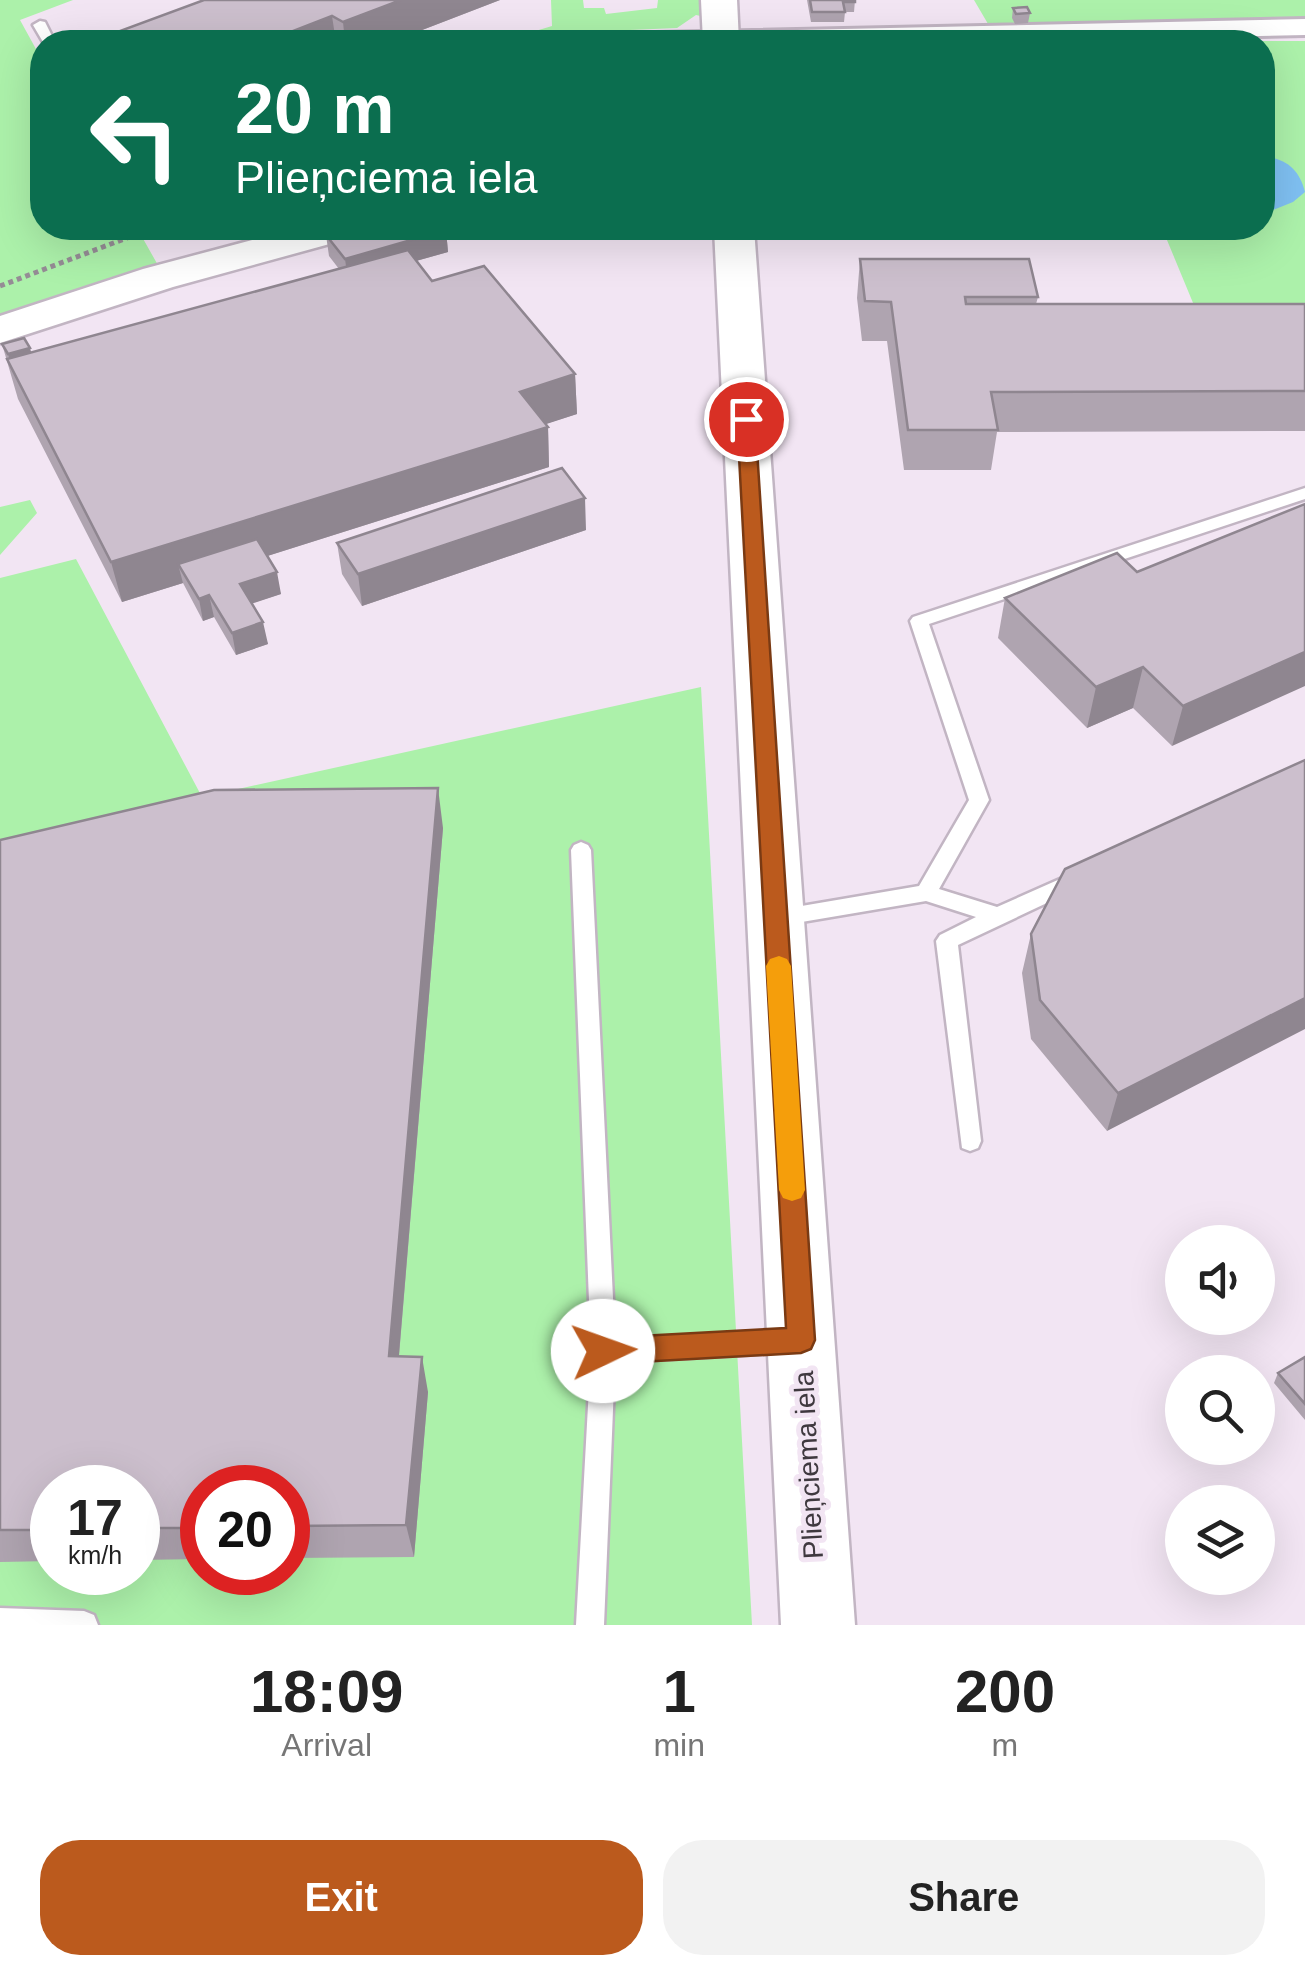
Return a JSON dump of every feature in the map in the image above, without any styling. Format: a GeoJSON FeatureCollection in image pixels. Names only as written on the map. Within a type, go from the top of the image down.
{"type":"FeatureCollection","features":[{"type":"Feature","properties":{"kind":"main road"},"geometry":{"type":"LineString","coordinates":[[718,0],[720,30]]}},
{"type":"Feature","properties":{"kind":"main road"},"geometry":{"type":"LineString","coordinates":[[0,330],[158,278],[297,240]]}},
{"type":"Feature","properties":{"kind":"main road","name":"Plieņciema iela"},"geometry":{"type":"LineString","coordinates":[[735,240],[818,1625]]}},
{"type":"Feature","properties":{"kind":"street"},"geometry":{"type":"LineString","coordinates":[[1222,30],[1305,28]]}},
{"type":"Feature","properties":{"kind":"lane"},"geometry":{"type":"LineString","coordinates":[[40,26],[42,30]]}},
{"type":"Feature","properties":{"kind":"lane"},"geometry":{"type":"LineString","coordinates":[[926,893],[979,800],[919,621],[1305,493]]}},
{"type":"Feature","properties":{"kind":"lane"},"geometry":{"type":"LineString","coordinates":[[581,850],[603,1351],[590,1625]]}},
{"type":"Feature","properties":{"kind":"lane"},"geometry":{"type":"LineString","coordinates":[[970,1141],[947,941],[1106,866]]}},
{"type":"Feature","properties":{"kind":"lane"},"geometry":{"type":"LineString","coordinates":[[776,918],[926,893],[998,916]]}},
{"type":"Feature","properties":{"kind":"lane"},"geometry":{"type":"LineString","coordinates":[[603,1351],[801,1340]]}},
{"type":"Feature","properties":{"kind":"lane"},"geometry":{"type":"LineString","coordinates":[[0,1622],[84,1625]]}},
{"type":"Feature","properties":{"kind":"path"},"geometry":{"type":"LineString","coordinates":[[0,286],[121,240]]}},
{"type":"Feature","properties":{"kind":"green space"},"geometry":{"type":"Polygon","coordinates":[[[0,0],[73,0],[20,20],[30,38],[30,240],[144,240],[159,267],[0,316],[0,0]]]}},
{"type":"Feature","properties":{"kind":"green space"},"geometry":{"type":"Polygon","coordinates":[[[551,0],[583,0],[584,8],[604,8],[606,14],[657,8],[658,0],[704,0],[705,17],[696,15],[677,28],[539,30],[552,26],[551,0]]]}},
{"type":"Feature","properties":{"kind":"green space"},"geometry":{"type":"Polygon","coordinates":[[[974,0],[1305,0],[1305,19],[991,29],[974,0]]]}},
{"type":"Feature","properties":{"kind":"green space"},"geometry":{"type":"Polygon","coordinates":[[[1275,41],[1305,41],[1305,323],[1203,327],[1167,240],[1275,240],[1275,41]]]}},
{"type":"Feature","properties":{"kind":"green space"},"geometry":{"type":"Polygon","coordinates":[[[30,500],[37,513],[0,555],[0,507],[30,500]]]}},
{"type":"Feature","properties":{"kind":"green space"},"geometry":{"type":"Polygon","coordinates":[[[76,559],[202,797],[701,687],[752,1625],[0,1625],[0,578],[76,559]]]}},
{"type":"Feature","properties":{"kind":"water"},"geometry":{"type":"Polygon","coordinates":[[[1275,159],[1291,166],[1299,177],[1305,192],[1275,209],[1275,159]]]}},
{"type":"Feature","properties":{"kind":"building"},"geometry":{"type":"Polygon","coordinates":[[[204,0],[401,0],[343,22],[332,16],[296,30],[123,30],[204,0]]]}},
{"type":"Feature","properties":{"kind":"building"},"geometry":{"type":"Polygon","coordinates":[[[810,0],[855,2],[843,2],[845,12],[812,12],[810,0]]]}},
{"type":"Feature","properties":{"kind":"building"},"geometry":{"type":"Polygon","coordinates":[[[1027,7],[1030,13],[1016,14],[1013,8],[1027,7]]]}},
{"type":"Feature","properties":{"kind":"building"},"geometry":{"type":"Polygon","coordinates":[[[330,240],[411,240],[345,259],[330,240]]]}},
{"type":"Feature","properties":{"kind":"building"},"geometry":{"type":"Polygon","coordinates":[[[408,250],[432,281],[484,266],[575,374],[520,392],[548,427],[111,562],[7,359],[408,250]]]}},
{"type":"Feature","properties":{"kind":"building"},"geometry":{"type":"Polygon","coordinates":[[[860,259],[1029,259],[1038,297],[965,297],[966,304],[1305,304],[1305,391],[991,392],[998,430],[908,430],[891,302],[865,301],[860,259]]]}},
{"type":"Feature","properties":{"kind":"building"},"geometry":{"type":"Polygon","coordinates":[[[24,338],[30,348],[8,354],[2,344],[24,338]]]}},
{"type":"Feature","properties":{"kind":"building"},"geometry":{"type":"Polygon","coordinates":[[[562,468],[585,498],[358,574],[337,543],[562,468]]]}},
{"type":"Feature","properties":{"kind":"building"},"geometry":{"type":"Polygon","coordinates":[[[1305,504],[1305,652],[1183,706],[1143,667],[1096,687],[1005,598],[1117,553],[1137,572],[1305,504]]]}},
{"type":"Feature","properties":{"kind":"building"},"geometry":{"type":"Polygon","coordinates":[[[257,539],[277,572],[240,584],[263,622],[232,633],[209,595],[199,599],[178,564],[257,539]]]}},
{"type":"Feature","properties":{"kind":"building"},"geometry":{"type":"Polygon","coordinates":[[[1305,760],[1305,998],[1118,1093],[1040,1000],[1031,934],[1065,869],[1305,760]]]}},
{"type":"Feature","properties":{"kind":"building"},"geometry":{"type":"Polygon","coordinates":[[[438,788],[389,1356],[422,1357],[406,1525],[310,1526],[310,1465],[180,1465],[180,1528],[160,1528],[160,1465],[30,1465],[30,1530],[0,1530],[0,840],[214,790],[438,788]]]}},
{"type":"Feature","properties":{"kind":"building"},"geometry":{"type":"Polygon","coordinates":[[[1305,1357],[1305,1404],[1278,1373],[1305,1357]]]}},
{"type":"Feature","properties":{"kind":"slow traffic"},"geometry":{"type":"LineString","coordinates":[[779,966],[792,1190]]}},
{"type":"Feature","properties":{"kind":"route"},"geometry":{"type":"LineString","coordinates":[[603,1351],[801,1340],[746,419]]}}]}
